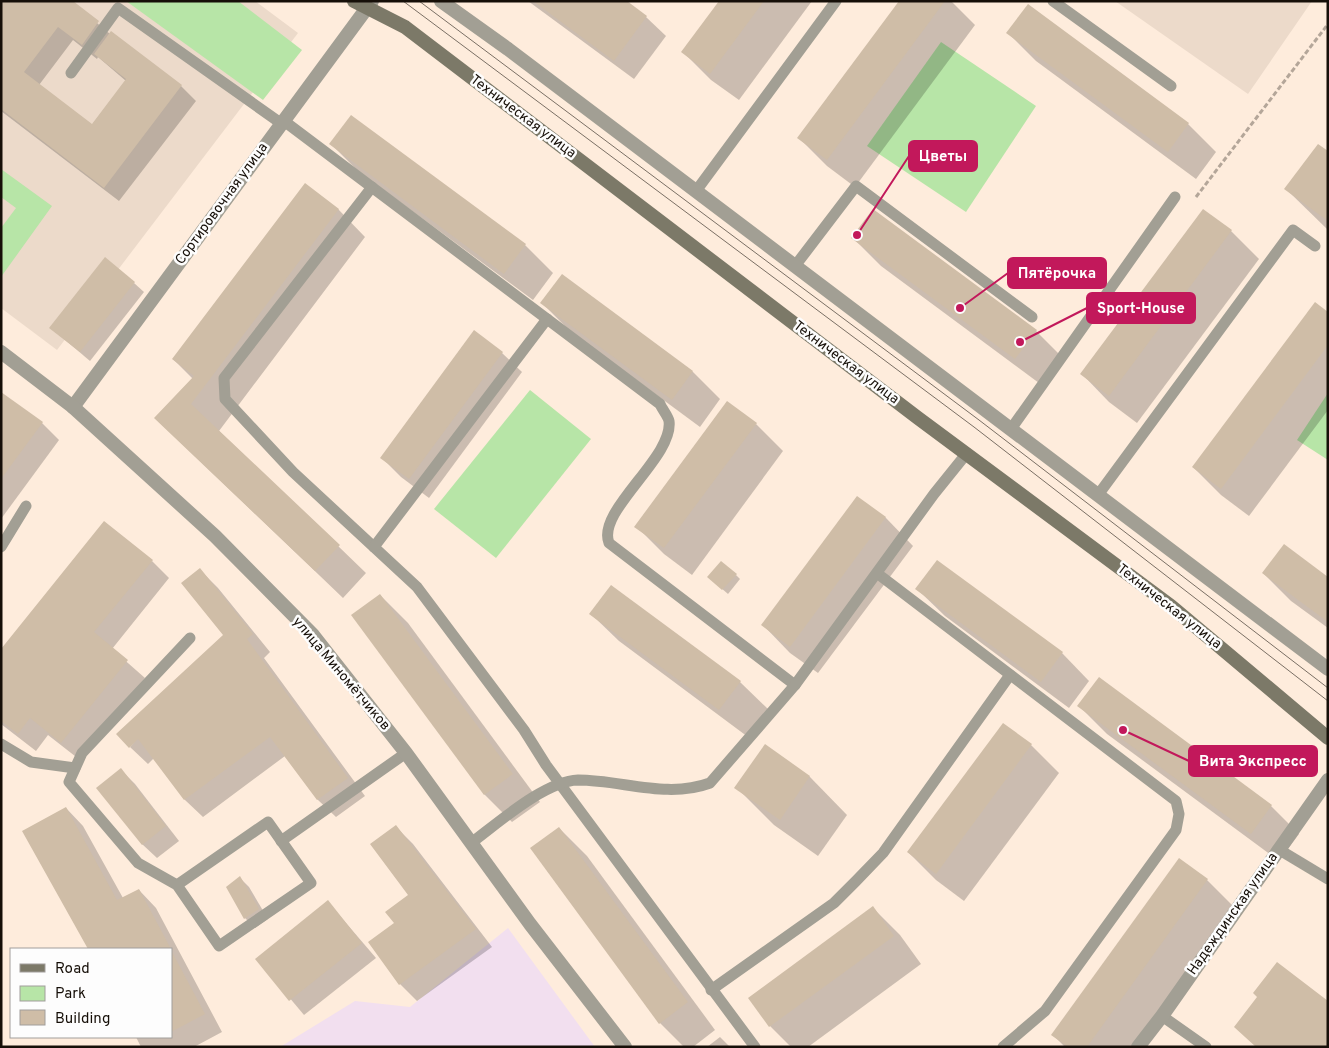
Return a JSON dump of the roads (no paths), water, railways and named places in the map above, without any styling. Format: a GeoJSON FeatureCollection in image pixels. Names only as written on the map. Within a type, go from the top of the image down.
{"type":"FeatureCollection","features":[{"type":"Feature","properties":{"kind":"main road","name":"Техническая улица"},"geometry":{"type":"LineString","coordinates":[[354,1],[370,4],[405,27],[967,454],[1171,606],[1328,738]]}},
{"type":"Feature","properties":{"kind":"street"},"geometry":{"type":"LineString","coordinates":[[441,1],[1011,428],[1328,669]]}},
{"type":"Feature","properties":{"kind":"street","name":"Сортировочная улица"},"geometry":{"type":"LineString","coordinates":[[72,407],[370,4]]}},
{"type":"Feature","properties":{"kind":"street","name":"улица Миномётчиков"},"geometry":{"type":"LineString","coordinates":[[1,352],[72,407],[215,536],[313,635],[406,753],[530,924],[625,1047]]}},
{"type":"Feature","properties":{"kind":"street","name":"Надеждинская улица"},"geometry":{"type":"LineString","coordinates":[[1138,1047],[1162,1016],[1328,780]]}},
{"type":"Feature","properties":{"kind":"lane"},"geometry":{"type":"LineString","coordinates":[[696,191],[836,1]]}},
{"type":"Feature","properties":{"kind":"lane"},"geometry":{"type":"LineString","coordinates":[[1053,1],[1171,86]]}},
{"type":"Feature","properties":{"kind":"lane"},"geometry":{"type":"LineString","coordinates":[[71,73],[113,5],[372,187],[660,404],[669,421],[667,434],[654,458],[609,522],[606,534],[609,543],[795,685]]}},
{"type":"Feature","properties":{"kind":"lane"},"geometry":{"type":"LineString","coordinates":[[795,266],[856,186],[1032,317]]}},
{"type":"Feature","properties":{"kind":"lane"},"geometry":{"type":"LineString","coordinates":[[372,187],[224,378],[225,398],[293,472],[417,587],[524,730],[560,784],[711,990],[755,1047]]}},
{"type":"Feature","properties":{"kind":"lane"},"geometry":{"type":"LineString","coordinates":[[1011,428],[1175,197]]}},
{"type":"Feature","properties":{"kind":"lane"},"geometry":{"type":"LineString","coordinates":[[1098,495],[1293,230],[1315,246]]}},
{"type":"Feature","properties":{"kind":"lane"},"geometry":{"type":"LineString","coordinates":[[374,547],[547,319]]}},
{"type":"Feature","properties":{"kind":"lane"},"geometry":{"type":"LineString","coordinates":[[471,842],[542,793],[560,784],[578,780],[667,789],[693,789],[710,783],[795,685],[934,494],[967,454]]}},
{"type":"Feature","properties":{"kind":"lane"},"geometry":{"type":"LineString","coordinates":[[1,546],[26,506]]}},
{"type":"Feature","properties":{"kind":"lane"},"geometry":{"type":"LineString","coordinates":[[882,577],[1176,801],[1179,814],[1176,830],[1045,1011],[1004,1047]]}},
{"type":"Feature","properties":{"kind":"lane"},"geometry":{"type":"LineString","coordinates":[[177,885],[268,822],[310,883],[219,946],[177,885],[138,863],[69,782],[82,753],[190,638]]}},
{"type":"Feature","properties":{"kind":"lane"},"geometry":{"type":"LineString","coordinates":[[711,990],[834,903],[883,853],[1010,675]]}},
{"type":"Feature","properties":{"kind":"lane"},"geometry":{"type":"LineString","coordinates":[[1,744],[31,762],[75,768]]}},
{"type":"Feature","properties":{"kind":"lane"},"geometry":{"type":"LineString","coordinates":[[281,841],[406,753]]}},
{"type":"Feature","properties":{"kind":"lane"},"geometry":{"type":"LineString","coordinates":[[1278,849],[1328,879]]}},
{"type":"Feature","properties":{"kind":"lane"},"geometry":{"type":"LineString","coordinates":[[1162,1016],[1206,1047]]}},
{"type":"Feature","properties":{"kind":"tram line"},"geometry":{"type":"LineString","coordinates":[[403,1],[974,427],[1328,701]]}},
{"type":"Feature","properties":{"kind":"tram line"},"geometry":{"type":"LineString","coordinates":[[419,1],[979,420],[1328,688]]}},
{"type":"Feature","properties":{"kind":"place","name":"Цветы"},"geometry":{"type":"Point","coordinates":[857,235]}},
{"type":"Feature","properties":{"kind":"place","name":"Пятёрочка"},"geometry":{"type":"Point","coordinates":[960,308]}},
{"type":"Feature","properties":{"kind":"place","name":"Sport-House"},"geometry":{"type":"Point","coordinates":[1020,342]}},
{"type":"Feature","properties":{"kind":"place","name":"Вита Экспресс"},"geometry":{"type":"Point","coordinates":[1123,730]}}]}
